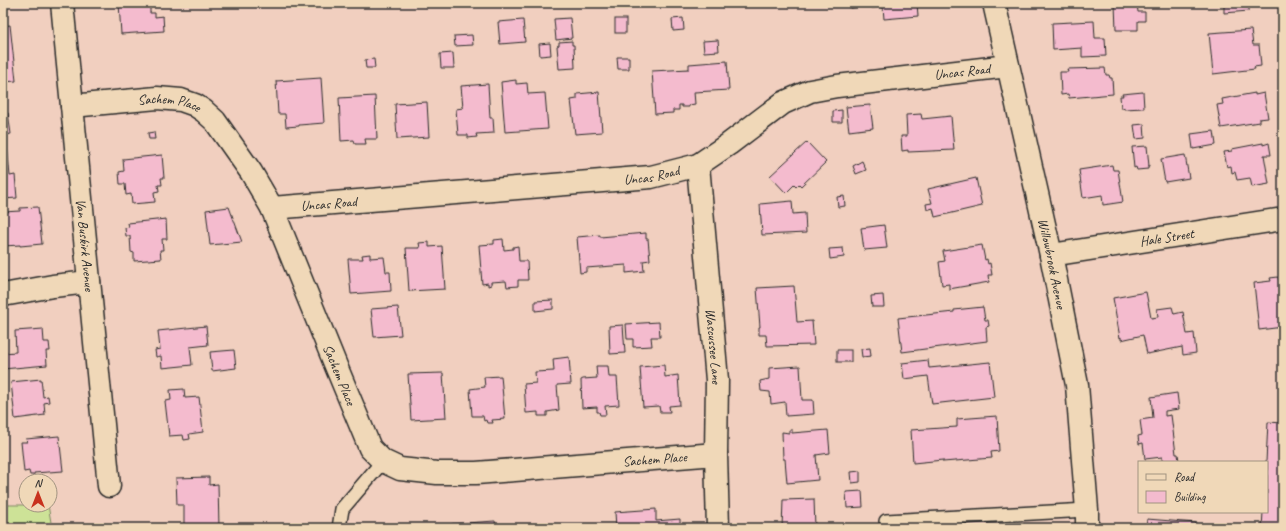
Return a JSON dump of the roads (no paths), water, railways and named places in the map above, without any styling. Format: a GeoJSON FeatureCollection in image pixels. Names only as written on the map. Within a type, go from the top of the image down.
{"type":"FeatureCollection","features":[{"type":"Feature","properties":{"kind":"street","name":"Van Buskirk Avenue"},"geometry":{"type":"LineString","coordinates":[[62,3],[109,486]]}},
{"type":"Feature","properties":{"kind":"street","name":"Willowbrook Avenue"},"geometry":{"type":"LineString","coordinates":[[994,3],[1051,255],[1077,385],[1087,519]]}},
{"type":"Feature","properties":{"kind":"street","name":"Uncas Road"},"geometry":{"type":"LineString","coordinates":[[272,208],[651,178],[698,165],[729,144],[783,103],[810,91],[837,86],[1008,66]]}},
{"type":"Feature","properties":{"kind":"street","name":"Sachem Place"},"geometry":{"type":"LineString","coordinates":[[72,106],[157,98],[181,100],[195,104],[215,121],[251,172],[272,208],[370,448],[383,461],[400,469],[437,473],[476,473],[716,454]]}},
{"type":"Feature","properties":{"kind":"street","name":"Wascussee Lane"},"geometry":{"type":"LineString","coordinates":[[698,165],[717,380],[716,454],[718,528]]}},
{"type":"Feature","properties":{"kind":"street","name":"Hale Street"},"geometry":{"type":"LineString","coordinates":[[1051,255],[1283,219]]}},
{"type":"Feature","properties":{"kind":"street"},"geometry":{"type":"LineString","coordinates":[[3,295],[53,286],[89,282]]}},
{"type":"Feature","properties":{"kind":"lane"},"geometry":{"type":"LineString","coordinates":[[339,528],[342,510],[383,461]]}},
{"type":"Feature","properties":{"kind":"lane"},"geometry":{"type":"LineString","coordinates":[[886,521],[1087,519]]}}]}
